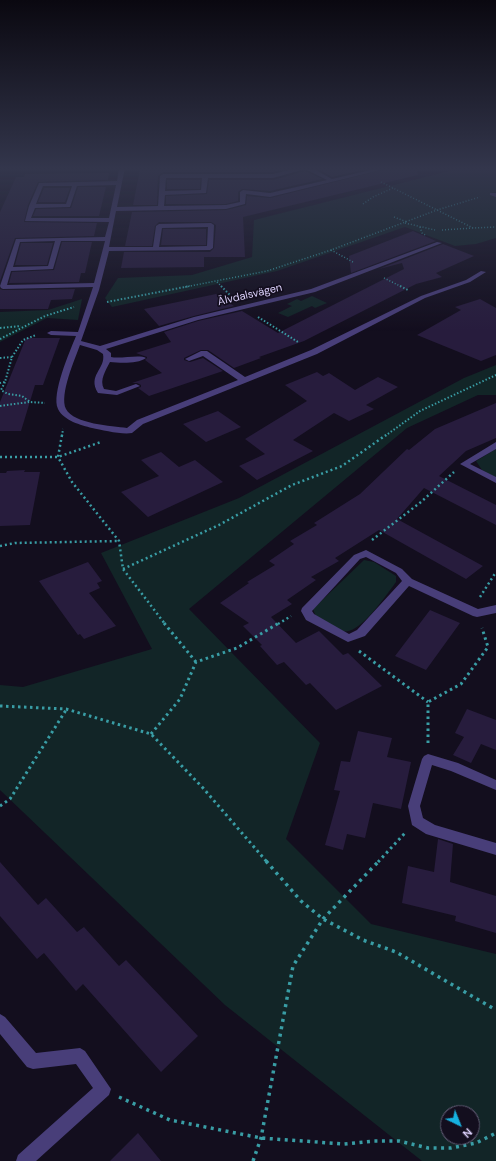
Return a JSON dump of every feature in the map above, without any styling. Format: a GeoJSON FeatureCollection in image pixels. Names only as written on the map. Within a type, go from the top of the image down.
{"type":"FeatureCollection","features":[{"type":"Feature","properties":{"kind":"street"},"geometry":{"type":"LineString","coordinates":[[111,222],[93,304],[71,357],[61,395],[61,407],[66,414],[80,422],[130,431],[140,422],[314,352],[423,297],[468,281],[483,272]]}},
{"type":"Feature","properties":{"kind":"street"},"geometry":{"type":"LineString","coordinates":[[105,249],[156,249],[210,248],[211,225],[159,226],[156,249]]}},
{"type":"Feature","properties":{"kind":"street"},"geometry":{"type":"LineString","coordinates":[[97,285],[3,287],[18,240],[107,239]]}},
{"type":"Feature","properties":{"kind":"street"},"geometry":{"type":"LineString","coordinates":[[9,269],[51,268],[58,240]]}},
{"type":"Feature","properties":{"kind":"street","name":"Älvdalsvägen"},"geometry":{"type":"LineString","coordinates":[[100,348],[196,318],[313,291],[406,259],[439,243]]}},
{"type":"Feature","properties":{"kind":"street"},"geometry":{"type":"LineString","coordinates":[[51,333],[80,334]]}},
{"type":"Feature","properties":{"kind":"street"},"geometry":{"type":"LineString","coordinates":[[77,342],[100,348],[107,353],[108,359],[99,375],[98,386],[101,391],[117,393],[136,386]]}},
{"type":"Feature","properties":{"kind":"street"},"geometry":{"type":"LineString","coordinates":[[189,359],[204,353],[244,380]]}},
{"type":"Feature","properties":{"kind":"street"},"geometry":{"type":"LineString","coordinates":[[108,359],[120,361],[142,358]]}},
{"type":"Feature","properties":{"kind":"street"},"geometry":{"type":"LineString","coordinates":[[464,464],[496,446]]}},
{"type":"Feature","properties":{"kind":"street"},"geometry":{"type":"LineString","coordinates":[[464,464],[496,480]]}},
{"type":"Feature","properties":{"kind":"street"},"geometry":{"type":"LineString","coordinates":[[408,581],[361,633],[348,638],[310,617],[306,611],[357,557],[366,553],[399,571],[408,581],[477,612],[496,610]]}},
{"type":"Feature","properties":{"kind":"street"},"geometry":{"type":"LineString","coordinates":[[496,785],[454,767],[428,760],[414,806],[417,821],[431,830],[496,849]]}},
{"type":"Feature","properties":{"kind":"street"},"geometry":{"type":"LineString","coordinates":[[0,1022],[33,1061],[80,1056],[103,1089],[24,1161]]}},
{"type":"Feature","properties":{"kind":"path"},"geometry":{"type":"LineString","coordinates":[[406,222],[418,227],[441,230],[496,227]]}},
{"type":"Feature","properties":{"kind":"path"},"geometry":{"type":"LineString","coordinates":[[0,339],[41,318],[66,308],[115,302],[267,271],[406,222]]}},
{"type":"Feature","properties":{"kind":"path"},"geometry":{"type":"LineString","coordinates":[[462,222],[474,228]]}},
{"type":"Feature","properties":{"kind":"path"},"geometry":{"type":"LineString","coordinates":[[217,282],[244,308],[314,352]]}},
{"type":"Feature","properties":{"kind":"path"},"geometry":{"type":"LineString","coordinates":[[0,328],[24,326]]}},
{"type":"Feature","properties":{"kind":"path"},"geometry":{"type":"LineString","coordinates":[[30,402],[22,396],[8,394],[1,390],[5,382],[12,357],[23,339],[27,336],[51,333]]}},
{"type":"Feature","properties":{"kind":"path"},"geometry":{"type":"LineString","coordinates":[[0,358],[12,357]]}},
{"type":"Feature","properties":{"kind":"path"},"geometry":{"type":"LineString","coordinates":[[123,569],[219,526],[292,485],[342,466],[420,411],[496,375]]}},
{"type":"Feature","properties":{"kind":"path"},"geometry":{"type":"LineString","coordinates":[[0,383],[5,382]]}},
{"type":"Feature","properties":{"kind":"path"},"geometry":{"type":"LineString","coordinates":[[0,406],[30,402],[61,401]]}},
{"type":"Feature","properties":{"kind":"path"},"geometry":{"type":"LineString","coordinates":[[66,414],[58,458],[72,482],[119,541],[123,569],[183,648],[196,662]]}},
{"type":"Feature","properties":{"kind":"path"},"geometry":{"type":"LineString","coordinates":[[0,457],[58,458],[130,431]]}},
{"type":"Feature","properties":{"kind":"path"},"geometry":{"type":"LineString","coordinates":[[366,553],[366,547],[379,534],[421,502],[464,464]]}},
{"type":"Feature","properties":{"kind":"path"},"geometry":{"type":"LineString","coordinates":[[0,546],[15,543],[119,541]]}},
{"type":"Feature","properties":{"kind":"path"},"geometry":{"type":"LineString","coordinates":[[428,702],[461,684],[488,647],[477,612],[476,602],[496,572]]}},
{"type":"Feature","properties":{"kind":"path"},"geometry":{"type":"LineString","coordinates":[[151,734],[180,699],[196,662],[237,648],[294,615],[306,611]]}},
{"type":"Feature","properties":{"kind":"path"},"geometry":{"type":"LineString","coordinates":[[348,638],[355,648],[428,702]]}},
{"type":"Feature","properties":{"kind":"path"},"geometry":{"type":"LineString","coordinates":[[428,702],[428,760]]}},
{"type":"Feature","properties":{"kind":"path"},"geometry":{"type":"LineString","coordinates":[[0,706],[66,709],[151,734],[204,788],[301,901],[323,919],[363,940],[396,952],[496,1010]]}},
{"type":"Feature","properties":{"kind":"path"},"geometry":{"type":"LineString","coordinates":[[0,806],[10,799],[66,709]]}},
{"type":"Feature","properties":{"kind":"path"},"geometry":{"type":"LineString","coordinates":[[253,1161],[261,1138],[293,966],[323,919],[417,821]]}},
{"type":"Feature","properties":{"kind":"path"},"geometry":{"type":"LineString","coordinates":[[103,1089],[170,1120],[261,1138],[344,1144],[374,1141],[399,1141],[428,1148],[451,1148],[476,1143],[496,1133]]}},
{"type":"Feature","properties":{"kind":"green space"},"geometry":{"type":"Polygon","coordinates":[[[254,222],[496,222],[496,238],[476,244],[455,246],[405,227],[277,271],[112,307],[105,298],[118,278],[192,275],[252,257],[254,222]]]}},
{"type":"Feature","properties":{"kind":"green space"},"geometry":{"type":"Polygon","coordinates":[[[312,296],[327,303],[315,308],[312,306],[288,317],[278,313],[292,306],[287,304],[297,299],[301,301],[312,296]]]}},
{"type":"Feature","properties":{"kind":"green space"},"geometry":{"type":"Polygon","coordinates":[[[82,299],[78,320],[47,318],[0,342],[0,312],[48,310],[82,299]]]}},
{"type":"Feature","properties":{"kind":"green space"},"geometry":{"type":"Polygon","coordinates":[[[496,365],[496,395],[478,395],[407,428],[189,609],[320,743],[286,839],[371,924],[496,954],[496,1161],[422,1161],[225,1005],[0,790],[0,685],[23,687],[152,649],[101,553],[239,498],[464,378],[496,365]]]}},
{"type":"Feature","properties":{"kind":"green space"},"geometry":{"type":"Polygon","coordinates":[[[496,449],[496,478],[482,470],[476,461],[496,449]]]}},
{"type":"Feature","properties":{"kind":"green space"},"geometry":{"type":"Polygon","coordinates":[[[364,560],[374,562],[396,576],[396,582],[372,613],[357,627],[350,631],[340,630],[316,617],[313,609],[364,560]]]}},
{"type":"Feature","properties":{"kind":"building"},"geometry":{"type":"Polygon","coordinates":[[[0,222],[97,223],[94,236],[15,238],[0,281],[0,222]]]}},
{"type":"Feature","properties":{"kind":"building"},"geometry":{"type":"Polygon","coordinates":[[[130,222],[159,222],[155,226],[152,246],[125,246],[130,222]]]}},
{"type":"Feature","properties":{"kind":"building"},"geometry":{"type":"Polygon","coordinates":[[[211,222],[243,222],[245,257],[204,257],[204,267],[121,268],[124,252],[210,252],[214,248],[216,225],[211,222]]]}},
{"type":"Feature","properties":{"kind":"building"},"geometry":{"type":"Polygon","coordinates":[[[163,229],[206,229],[206,245],[161,245],[163,229]]]}},
{"type":"Feature","properties":{"kind":"building"},"geometry":{"type":"Polygon","coordinates":[[[413,231],[436,241],[351,273],[349,256],[413,231]]]}},
{"type":"Feature","properties":{"kind":"building"},"geometry":{"type":"Polygon","coordinates":[[[62,242],[92,242],[85,273],[81,273],[79,282],[9,283],[12,272],[54,270],[62,242]]]}},
{"type":"Feature","properties":{"kind":"building"},"geometry":{"type":"Polygon","coordinates":[[[21,243],[53,243],[47,265],[15,265],[21,243]]]}},
{"type":"Feature","properties":{"kind":"building"},"geometry":{"type":"Polygon","coordinates":[[[443,244],[474,256],[436,273],[442,277],[416,284],[304,341],[259,357],[261,358],[234,368],[208,350],[201,350],[184,358],[184,360],[190,362],[203,358],[223,371],[149,396],[138,388],[141,387],[141,385],[132,383],[162,373],[145,360],[147,357],[136,353],[171,342],[164,332],[198,321],[242,311],[278,333],[404,269],[402,263],[379,269],[443,244]]]}},
{"type":"Feature","properties":{"kind":"building"},"geometry":{"type":"Polygon","coordinates":[[[0,289],[75,289],[72,299],[51,300],[48,309],[0,309],[0,289]]]}},
{"type":"Feature","properties":{"kind":"building"},"geometry":{"type":"Polygon","coordinates":[[[216,294],[234,306],[159,326],[144,309],[216,294]]]}},
{"type":"Feature","properties":{"kind":"building"},"geometry":{"type":"Polygon","coordinates":[[[480,299],[496,308],[496,355],[481,361],[417,335],[461,310],[455,307],[480,299]]]}},
{"type":"Feature","properties":{"kind":"building"},"geometry":{"type":"Polygon","coordinates":[[[26,338],[60,338],[43,385],[35,385],[21,431],[0,431],[0,402],[26,338]]]}},
{"type":"Feature","properties":{"kind":"building"},"geometry":{"type":"Polygon","coordinates":[[[317,372],[323,376],[329,373],[355,390],[378,377],[398,387],[366,405],[374,409],[349,421],[334,413],[293,440],[313,451],[257,480],[239,466],[265,454],[245,439],[307,401],[285,385],[317,372]]]}},
{"type":"Feature","properties":{"kind":"building"},"geometry":{"type":"Polygon","coordinates":[[[496,403],[496,438],[466,451],[439,476],[496,505],[496,525],[424,488],[397,519],[483,566],[466,579],[379,530],[335,558],[339,561],[311,577],[316,580],[287,600],[292,604],[271,617],[296,643],[319,631],[343,655],[348,653],[382,686],[336,710],[310,683],[306,685],[284,662],[277,665],[260,646],[262,645],[243,626],[249,623],[220,603],[249,583],[247,582],[275,565],[269,561],[294,544],[290,541],[317,525],[314,523],[360,494],[407,449],[409,450],[435,429],[496,403]]]}},
{"type":"Feature","properties":{"kind":"building"},"geometry":{"type":"Polygon","coordinates":[[[218,411],[241,427],[206,442],[183,424],[218,411]]]}},
{"type":"Feature","properties":{"kind":"building"},"geometry":{"type":"Polygon","coordinates":[[[161,452],[179,467],[195,460],[223,482],[148,517],[121,492],[159,476],[141,460],[161,452]]]}},
{"type":"Feature","properties":{"kind":"building"},"geometry":{"type":"Polygon","coordinates":[[[25,470],[24,472],[40,472],[30,525],[0,526],[0,473],[25,470]]]}},
{"type":"Feature","properties":{"kind":"building"},"geometry":{"type":"Polygon","coordinates":[[[88,562],[102,581],[97,583],[100,588],[89,593],[116,626],[84,639],[80,634],[78,635],[39,581],[88,562]]]}},
{"type":"Feature","properties":{"kind":"building"},"geometry":{"type":"Polygon","coordinates":[[[430,610],[460,623],[426,670],[395,656],[430,610]]]}},
{"type":"Feature","properties":{"kind":"building"},"geometry":{"type":"Polygon","coordinates":[[[467,709],[496,720],[496,750],[481,744],[471,763],[453,755],[464,737],[455,733],[467,709]]]}},
{"type":"Feature","properties":{"kind":"building"},"geometry":{"type":"Polygon","coordinates":[[[358,731],[392,738],[387,757],[411,762],[401,809],[373,803],[365,838],[347,834],[343,850],[325,845],[340,791],[334,790],[341,761],[350,762],[358,731]]]}},
{"type":"Feature","properties":{"kind":"building"},"geometry":{"type":"Polygon","coordinates":[[[438,839],[453,844],[450,882],[496,896],[496,933],[455,921],[456,916],[402,903],[408,866],[434,872],[438,839]]]}},
{"type":"Feature","properties":{"kind":"building"},"geometry":{"type":"Polygon","coordinates":[[[0,862],[38,905],[46,898],[77,932],[84,927],[119,966],[126,960],[198,1036],[161,1072],[83,984],[76,991],[44,953],[37,959],[0,916],[0,862]]]}},
{"type":"Feature","properties":{"kind":"building"},"geometry":{"type":"Polygon","coordinates":[[[138,1133],[161,1161],[110,1161],[138,1133]]]}}]}
